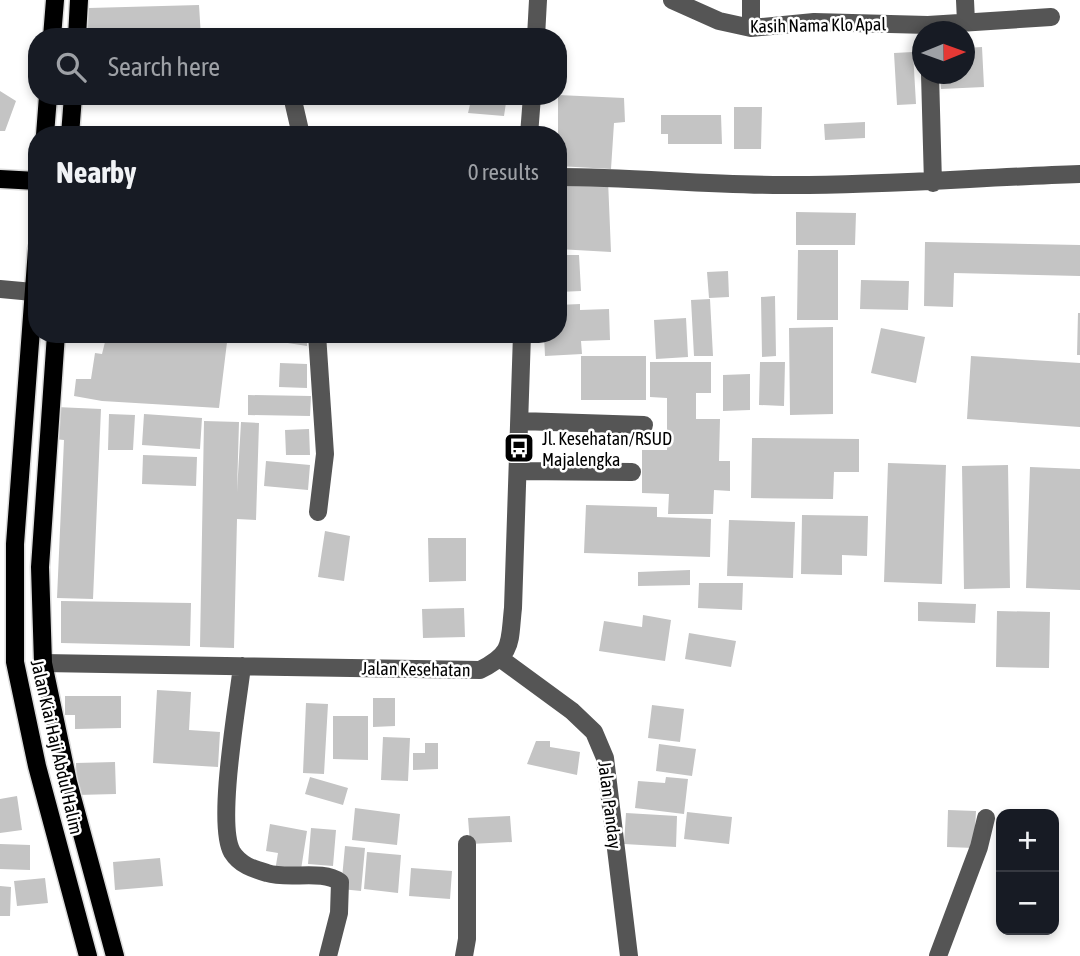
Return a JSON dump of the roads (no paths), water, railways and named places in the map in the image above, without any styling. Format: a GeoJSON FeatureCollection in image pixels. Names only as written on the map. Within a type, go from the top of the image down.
{"type":"FeatureCollection","features":[{"type":"Feature","properties":{"kind":"main road"},"geometry":{"type":"LineString","coordinates":[[53,28],[55,0]]}},
{"type":"Feature","properties":{"kind":"main road"},"geometry":{"type":"LineString","coordinates":[[77,28],[79,0]]}},
{"type":"Feature","properties":{"kind":"main road"},"geometry":{"type":"LineString","coordinates":[[46,126],[47,105]]}},
{"type":"Feature","properties":{"kind":"main road"},"geometry":{"type":"LineString","coordinates":[[71,126],[72,105]]}},
{"type":"Feature","properties":{"kind":"main road"},"geometry":{"type":"LineString","coordinates":[[0,179],[28,181]]}},
{"type":"Feature","properties":{"kind":"main road","name":"Jalan Kiai Haji Abdul Halim"},"geometry":{"type":"LineString","coordinates":[[29,343],[7,662],[88,956]]}},
{"type":"Feature","properties":{"kind":"main road","name":"Jalan Kiai Haji Abdul Halim"},"geometry":{"type":"LineString","coordinates":[[55,343],[40,567],[43,663],[68,782],[115,956]]}},
{"type":"Feature","properties":{"kind":"main road"},"geometry":{"type":"LineString","coordinates":[[7,662],[43,663]]}},
{"type":"Feature","properties":{"kind":"street"},"geometry":{"type":"LineString","coordinates":[[536,28],[538,0]]}},
{"type":"Feature","properties":{"kind":"street","name":"Kasih Nama Klo Apal"},"geometry":{"type":"LineString","coordinates":[[672,0],[719,21],[751,28],[814,22],[912,27]]}},
{"type":"Feature","properties":{"kind":"street"},"geometry":{"type":"LineString","coordinates":[[751,0],[751,28]]}},
{"type":"Feature","properties":{"kind":"street"},"geometry":{"type":"LineString","coordinates":[[965,0],[966,21]]}},
{"type":"Feature","properties":{"kind":"street","name":"Kasih Nama Klo Apal"},"geometry":{"type":"LineString","coordinates":[[975,21],[1051,17]]}},
{"type":"Feature","properties":{"kind":"street"},"geometry":{"type":"LineString","coordinates":[[930,84],[933,183]]}},
{"type":"Feature","properties":{"kind":"street"},"geometry":{"type":"LineString","coordinates":[[294,105],[299,126]]}},
{"type":"Feature","properties":{"kind":"street"},"geometry":{"type":"LineString","coordinates":[[530,126],[531,105]]}},
{"type":"Feature","properties":{"kind":"street"},"geometry":{"type":"LineString","coordinates":[[567,177],[634,177],[790,186],[933,183],[1080,174]]}},
{"type":"Feature","properties":{"kind":"street"},"geometry":{"type":"LineString","coordinates":[[0,289],[28,292]]}},
{"type":"Feature","properties":{"kind":"street"},"geometry":{"type":"LineString","coordinates":[[317,512],[325,454],[318,343]]}},
{"type":"Feature","properties":{"kind":"street"},"geometry":{"type":"LineString","coordinates":[[501,659],[509,641],[513,608],[522,343]]}},
{"type":"Feature","properties":{"kind":"street"},"geometry":{"type":"LineString","coordinates":[[520,421],[644,425]]}},
{"type":"Feature","properties":{"kind":"street"},"geometry":{"type":"LineString","coordinates":[[518,471],[632,472]]}},
{"type":"Feature","properties":{"kind":"street","name":"Jalan Kesehatan"},"geometry":{"type":"LineString","coordinates":[[43,663],[480,670],[501,659]]}},
{"type":"Feature","properties":{"kind":"street","name":"Jalan Panday"},"geometry":{"type":"LineString","coordinates":[[501,659],[572,711],[594,732],[598,741],[605,758],[629,956]]}},
{"type":"Feature","properties":{"kind":"street"},"geometry":{"type":"LineString","coordinates":[[242,666],[225,822],[230,849],[240,862],[281,878],[329,877],[340,882],[339,913],[328,956]]}},
{"type":"Feature","properties":{"kind":"street"},"geometry":{"type":"LineString","coordinates":[[937,956],[970,872],[986,818]]}},
{"type":"Feature","properties":{"kind":"street"},"geometry":{"type":"LineString","coordinates":[[464,956],[467,939],[467,844]]}},
{"type":"Feature","properties":{"kind":"place","name":"Jl. Kesehatan/RSUD Majalengka"},"geometry":{"type":"Point","coordinates":[519,448]}}]}
